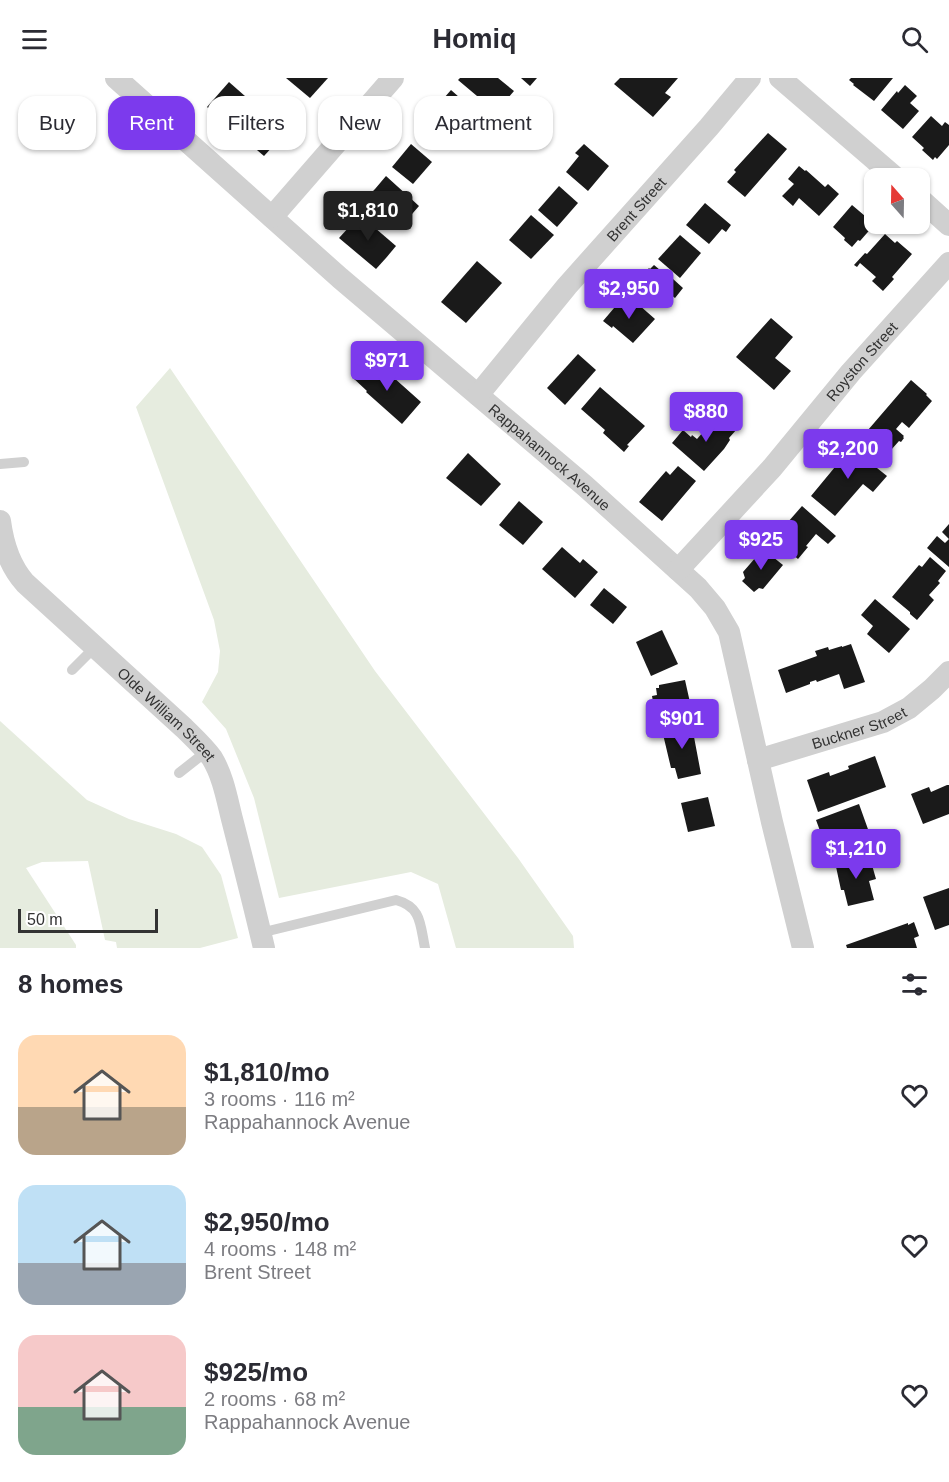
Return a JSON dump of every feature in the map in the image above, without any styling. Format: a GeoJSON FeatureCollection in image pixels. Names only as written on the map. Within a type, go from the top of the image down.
{"type":"FeatureCollection","features":[{"type":"Feature","properties":{"kind":"street","name":"Rappahannock Avenue"},"geometry":{"type":"LineString","coordinates":[[116,78],[340,278],[593,494],[698,588],[715,608],[729,632],[771,822],[803,948]]}},
{"type":"Feature","properties":{"kind":"street"},"geometry":{"type":"LineString","coordinates":[[272,217],[393,78]]}},
{"type":"Feature","properties":{"kind":"street","name":"Brent Street"},"geometry":{"type":"LineString","coordinates":[[478,395],[567,286],[750,78]]}},
{"type":"Feature","properties":{"kind":"street"},"geometry":{"type":"LineString","coordinates":[[780,78],[884,168]]}},
{"type":"Feature","properties":{"kind":"street"},"geometry":{"type":"LineString","coordinates":[[930,208],[949,225]]}},
{"type":"Feature","properties":{"kind":"street","name":"Royston Street"},"geometry":{"type":"LineString","coordinates":[[678,570],[772,468],[851,372],[949,263]]}},
{"type":"Feature","properties":{"kind":"street","name":"Olde William Street"},"geometry":{"type":"LineString","coordinates":[[0,520],[7,554],[21,578],[207,751],[217,769],[226,797],[262,940]]}},
{"type":"Feature","properties":{"kind":"street","name":"Buckner Street"},"geometry":{"type":"LineString","coordinates":[[758,760],[883,723],[909,708],[949,672]]}},
{"type":"Feature","properties":{"kind":"lane"},"geometry":{"type":"LineString","coordinates":[[0,464],[24,462]]}},
{"type":"Feature","properties":{"kind":"lane"},"geometry":{"type":"LineString","coordinates":[[72,670],[95,647]]}},
{"type":"Feature","properties":{"kind":"lane"},"geometry":{"type":"LineString","coordinates":[[179,773],[207,751]]}},
{"type":"Feature","properties":{"kind":"lane"},"geometry":{"type":"LineString","coordinates":[[262,940],[396,900],[406,903],[415,911],[425,948]]}},
{"type":"Feature","properties":{"kind":"shaded area"},"geometry":{"type":"Polygon","coordinates":[[[170,368],[375,671],[518,858],[573,936],[574,948],[456,948],[438,884],[411,872],[279,898],[254,798],[226,729],[202,702],[218,672],[220,651],[214,620],[136,407],[170,368]]]}},
{"type":"Feature","properties":{"kind":"shaded area"},"geometry":{"type":"Polygon","coordinates":[[[0,721],[87,800],[129,819],[176,834],[202,847],[221,875],[238,938],[200,948],[117,948],[116,942],[105,940],[88,861],[42,862],[26,868],[76,948],[0,948],[0,721]]]}},
{"type":"Feature","properties":{"kind":"building"},"geometry":{"type":"Polygon","coordinates":[[[286,78],[328,78],[310,98],[286,78]]]}},
{"type":"Feature","properties":{"kind":"building"},"geometry":{"type":"Polygon","coordinates":[[[460,78],[498,78],[514,91],[510,96],[477,96],[458,80],[460,78]]]}},
{"type":"Feature","properties":{"kind":"building"},"geometry":{"type":"Polygon","coordinates":[[[521,78],[537,78],[530,86],[521,78]]]}},
{"type":"Feature","properties":{"kind":"building"},"geometry":{"type":"Polygon","coordinates":[[[620,78],[678,78],[665,93],[671,97],[653,117],[614,84],[620,78]]]}},
{"type":"Feature","properties":{"kind":"building"},"geometry":{"type":"Polygon","coordinates":[[[851,78],[893,78],[874,101],[853,85],[849,80],[851,78]]]}},
{"type":"Feature","properties":{"kind":"building"},"geometry":{"type":"Polygon","coordinates":[[[229,82],[245,96],[217,96],[229,82]]]}},
{"type":"Feature","properties":{"kind":"building"},"geometry":{"type":"Polygon","coordinates":[[[905,85],[917,96],[910,103],[919,111],[903,129],[881,110],[905,85]]]}},
{"type":"Feature","properties":{"kind":"building"},"geometry":{"type":"Polygon","coordinates":[[[451,90],[458,96],[446,96],[451,90]]]}},
{"type":"Feature","properties":{"kind":"building"},"geometry":{"type":"Polygon","coordinates":[[[931,116],[942,126],[945,122],[949,125],[949,145],[937,159],[935,157],[933,160],[912,137],[931,116]]]}},
{"type":"Feature","properties":{"kind":"building"},"geometry":{"type":"Polygon","coordinates":[[[768,133],[787,149],[745,197],[727,182],[736,172],[734,170],[768,133]]]}},
{"type":"Feature","properties":{"kind":"building"},"geometry":{"type":"Polygon","coordinates":[[[411,144],[414,150],[418,150],[432,162],[413,184],[392,167],[411,144]]]}},
{"type":"Feature","properties":{"kind":"building"},"geometry":{"type":"Polygon","coordinates":[[[584,144],[609,166],[588,191],[566,172],[579,156],[575,153],[584,144]]]}},
{"type":"Feature","properties":{"kind":"building"},"geometry":{"type":"Polygon","coordinates":[[[257,150],[270,150],[264,156],[257,150]]]}},
{"type":"Feature","properties":{"kind":"building"},"geometry":{"type":"Polygon","coordinates":[[[799,166],[825,187],[828,184],[839,194],[819,216],[799,198],[793,206],[782,196],[794,184],[788,179],[799,166]]]}},
{"type":"Feature","properties":{"kind":"building"},"geometry":{"type":"Polygon","coordinates":[[[386,176],[419,206],[399,229],[364,200],[386,176]]]}},
{"type":"Feature","properties":{"kind":"building"},"geometry":{"type":"Polygon","coordinates":[[[559,186],[578,203],[557,227],[538,210],[559,186]]]}},
{"type":"Feature","properties":{"kind":"building"},"geometry":{"type":"Polygon","coordinates":[[[705,203],[731,225],[726,232],[722,229],[709,244],[686,225],[705,203]]]}},
{"type":"Feature","properties":{"kind":"building"},"geometry":{"type":"Polygon","coordinates":[[[852,205],[864,215],[864,234],[866,234],[852,247],[833,227],[852,205]]]}},
{"type":"Feature","properties":{"kind":"building"},"geometry":{"type":"Polygon","coordinates":[[[360,215],[396,246],[376,269],[339,238],[360,215]]]}},
{"type":"Feature","properties":{"kind":"building"},"geometry":{"type":"Polygon","coordinates":[[[531,215],[554,235],[531,259],[509,240],[531,215]]]}},
{"type":"Feature","properties":{"kind":"building"},"geometry":{"type":"Polygon","coordinates":[[[885,234],[912,254],[883,291],[872,281],[876,277],[860,263],[857,267],[854,265],[865,253],[867,254],[885,234]]]}},
{"type":"Feature","properties":{"kind":"building"},"geometry":{"type":"Polygon","coordinates":[[[680,235],[701,253],[680,278],[658,259],[680,235]]]}},
{"type":"Feature","properties":{"kind":"building"},"geometry":{"type":"Polygon","coordinates":[[[477,261],[502,283],[466,323],[441,302],[477,261]]]}},
{"type":"Feature","properties":{"kind":"building"},"geometry":{"type":"Polygon","coordinates":[[[654,265],[683,288],[675,298],[671,295],[660,307],[657,304],[653,307],[633,289],[654,265]]]}},
{"type":"Feature","properties":{"kind":"building"},"geometry":{"type":"Polygon","coordinates":[[[631,298],[655,319],[633,343],[613,326],[612,328],[603,321],[620,301],[624,305],[631,298]]]}},
{"type":"Feature","properties":{"kind":"building"},"geometry":{"type":"Polygon","coordinates":[[[771,318],[793,337],[775,358],[791,371],[774,390],[736,357],[771,318]]]}},
{"type":"Feature","properties":{"kind":"building"},"geometry":{"type":"Polygon","coordinates":[[[578,354],[596,370],[565,405],[547,388],[578,354]]]}},
{"type":"Feature","properties":{"kind":"building"},"geometry":{"type":"Polygon","coordinates":[[[367,360],[391,381],[393,377],[421,402],[402,424],[352,377],[367,360]]]}},
{"type":"Feature","properties":{"kind":"building"},"geometry":{"type":"Polygon","coordinates":[[[911,380],[932,401],[909,428],[902,422],[896,429],[904,438],[891,450],[868,430],[911,380]]]}},
{"type":"Feature","properties":{"kind":"building"},"geometry":{"type":"Polygon","coordinates":[[[600,387],[645,426],[627,445],[629,446],[624,452],[603,433],[605,430],[581,409],[600,387]]]}},
{"type":"Feature","properties":{"kind":"building"},"geometry":{"type":"Polygon","coordinates":[[[722,416],[737,429],[729,438],[724,449],[704,471],[672,443],[683,430],[697,439],[711,423],[714,426],[722,416]]]}},
{"type":"Feature","properties":{"kind":"building"},"geometry":{"type":"Polygon","coordinates":[[[854,444],[887,476],[873,492],[863,484],[835,516],[811,496],[854,444]]]}},
{"type":"Feature","properties":{"kind":"building"},"geometry":{"type":"Polygon","coordinates":[[[468,453],[501,484],[481,506],[446,478],[468,453]]]}},
{"type":"Feature","properties":{"kind":"building"},"geometry":{"type":"Polygon","coordinates":[[[678,466],[696,481],[662,521],[639,502],[666,471],[670,475],[678,466]]]}},
{"type":"Feature","properties":{"kind":"building"},"geometry":{"type":"Polygon","coordinates":[[[519,501],[543,522],[523,545],[499,525],[519,501]]]}},
{"type":"Feature","properties":{"kind":"building"},"geometry":{"type":"Polygon","coordinates":[[[802,506],[836,536],[828,544],[816,534],[798,559],[774,538],[802,506]]]}},
{"type":"Feature","properties":{"kind":"building"},"geometry":{"type":"Polygon","coordinates":[[[949,524],[949,539],[942,532],[949,524]]]}},
{"type":"Feature","properties":{"kind":"building"},"geometry":{"type":"Polygon","coordinates":[[[937,536],[945,543],[949,539],[949,567],[927,548],[937,536]]]}},
{"type":"Feature","properties":{"kind":"building"},"geometry":{"type":"Polygon","coordinates":[[[562,547],[580,563],[583,559],[598,572],[575,598],[542,569],[562,547]]]}},
{"type":"Feature","properties":{"kind":"building"},"geometry":{"type":"Polygon","coordinates":[[[763,549],[783,565],[763,589],[759,588],[754,592],[742,581],[745,578],[743,572],[763,549]]]}},
{"type":"Feature","properties":{"kind":"building"},"geometry":{"type":"Polygon","coordinates":[[[930,557],[946,571],[938,581],[940,583],[929,595],[934,600],[917,620],[892,597],[919,565],[922,567],[930,557]]]}},
{"type":"Feature","properties":{"kind":"building"},"geometry":{"type":"Polygon","coordinates":[[[604,588],[627,607],[613,624],[590,605],[604,588]]]}},
{"type":"Feature","properties":{"kind":"building"},"geometry":{"type":"Polygon","coordinates":[[[875,599],[910,629],[889,653],[867,634],[873,626],[861,615],[875,599]]]}},
{"type":"Feature","properties":{"kind":"building"},"geometry":{"type":"Polygon","coordinates":[[[662,630],[678,664],[651,676],[636,642],[662,630]]]}},
{"type":"Feature","properties":{"kind":"building"},"geometry":{"type":"Polygon","coordinates":[[[851,644],[865,682],[844,689],[839,674],[817,682],[816,680],[810,682],[810,684],[786,693],[778,670],[817,656],[815,651],[851,644]]]}},
{"type":"Feature","properties":{"kind":"building"},"geometry":{"type":"Polygon","coordinates":[[[685,680],[691,707],[655,713],[652,696],[657,695],[656,688],[659,688],[659,685],[685,680]]]}},
{"type":"Feature","properties":{"kind":"building"},"geometry":{"type":"Polygon","coordinates":[[[691,721],[701,774],[678,779],[675,768],[671,768],[662,730],[691,721]]]}},
{"type":"Feature","properties":{"kind":"building"},"geometry":{"type":"Polygon","coordinates":[[[875,756],[886,787],[818,812],[807,780],[829,772],[830,776],[849,769],[848,766],[875,756]]]}},
{"type":"Feature","properties":{"kind":"building"},"geometry":{"type":"Polygon","coordinates":[[[949,785],[949,814],[923,824],[911,794],[929,787],[931,792],[949,785]]]}},
{"type":"Feature","properties":{"kind":"building"},"geometry":{"type":"Polygon","coordinates":[[[708,797],[715,826],[688,832],[681,803],[708,797]]]}},
{"type":"Feature","properties":{"kind":"building"},"geometry":{"type":"Polygon","coordinates":[[[859,804],[869,832],[861,835],[864,844],[831,856],[816,820],[859,804]]]}},
{"type":"Feature","properties":{"kind":"building"},"geometry":{"type":"Polygon","coordinates":[[[866,855],[868,864],[864,867],[872,865],[876,879],[869,881],[874,900],[848,906],[844,890],[841,890],[835,862],[866,855]]]}},
{"type":"Feature","properties":{"kind":"building"},"geometry":{"type":"Polygon","coordinates":[[[949,888],[949,925],[935,930],[923,897],[949,888]]]}},
{"type":"Feature","properties":{"kind":"building"},"geometry":{"type":"Polygon","coordinates":[[[914,922],[919,936],[914,938],[917,948],[847,948],[846,945],[914,922]]]}}]}
